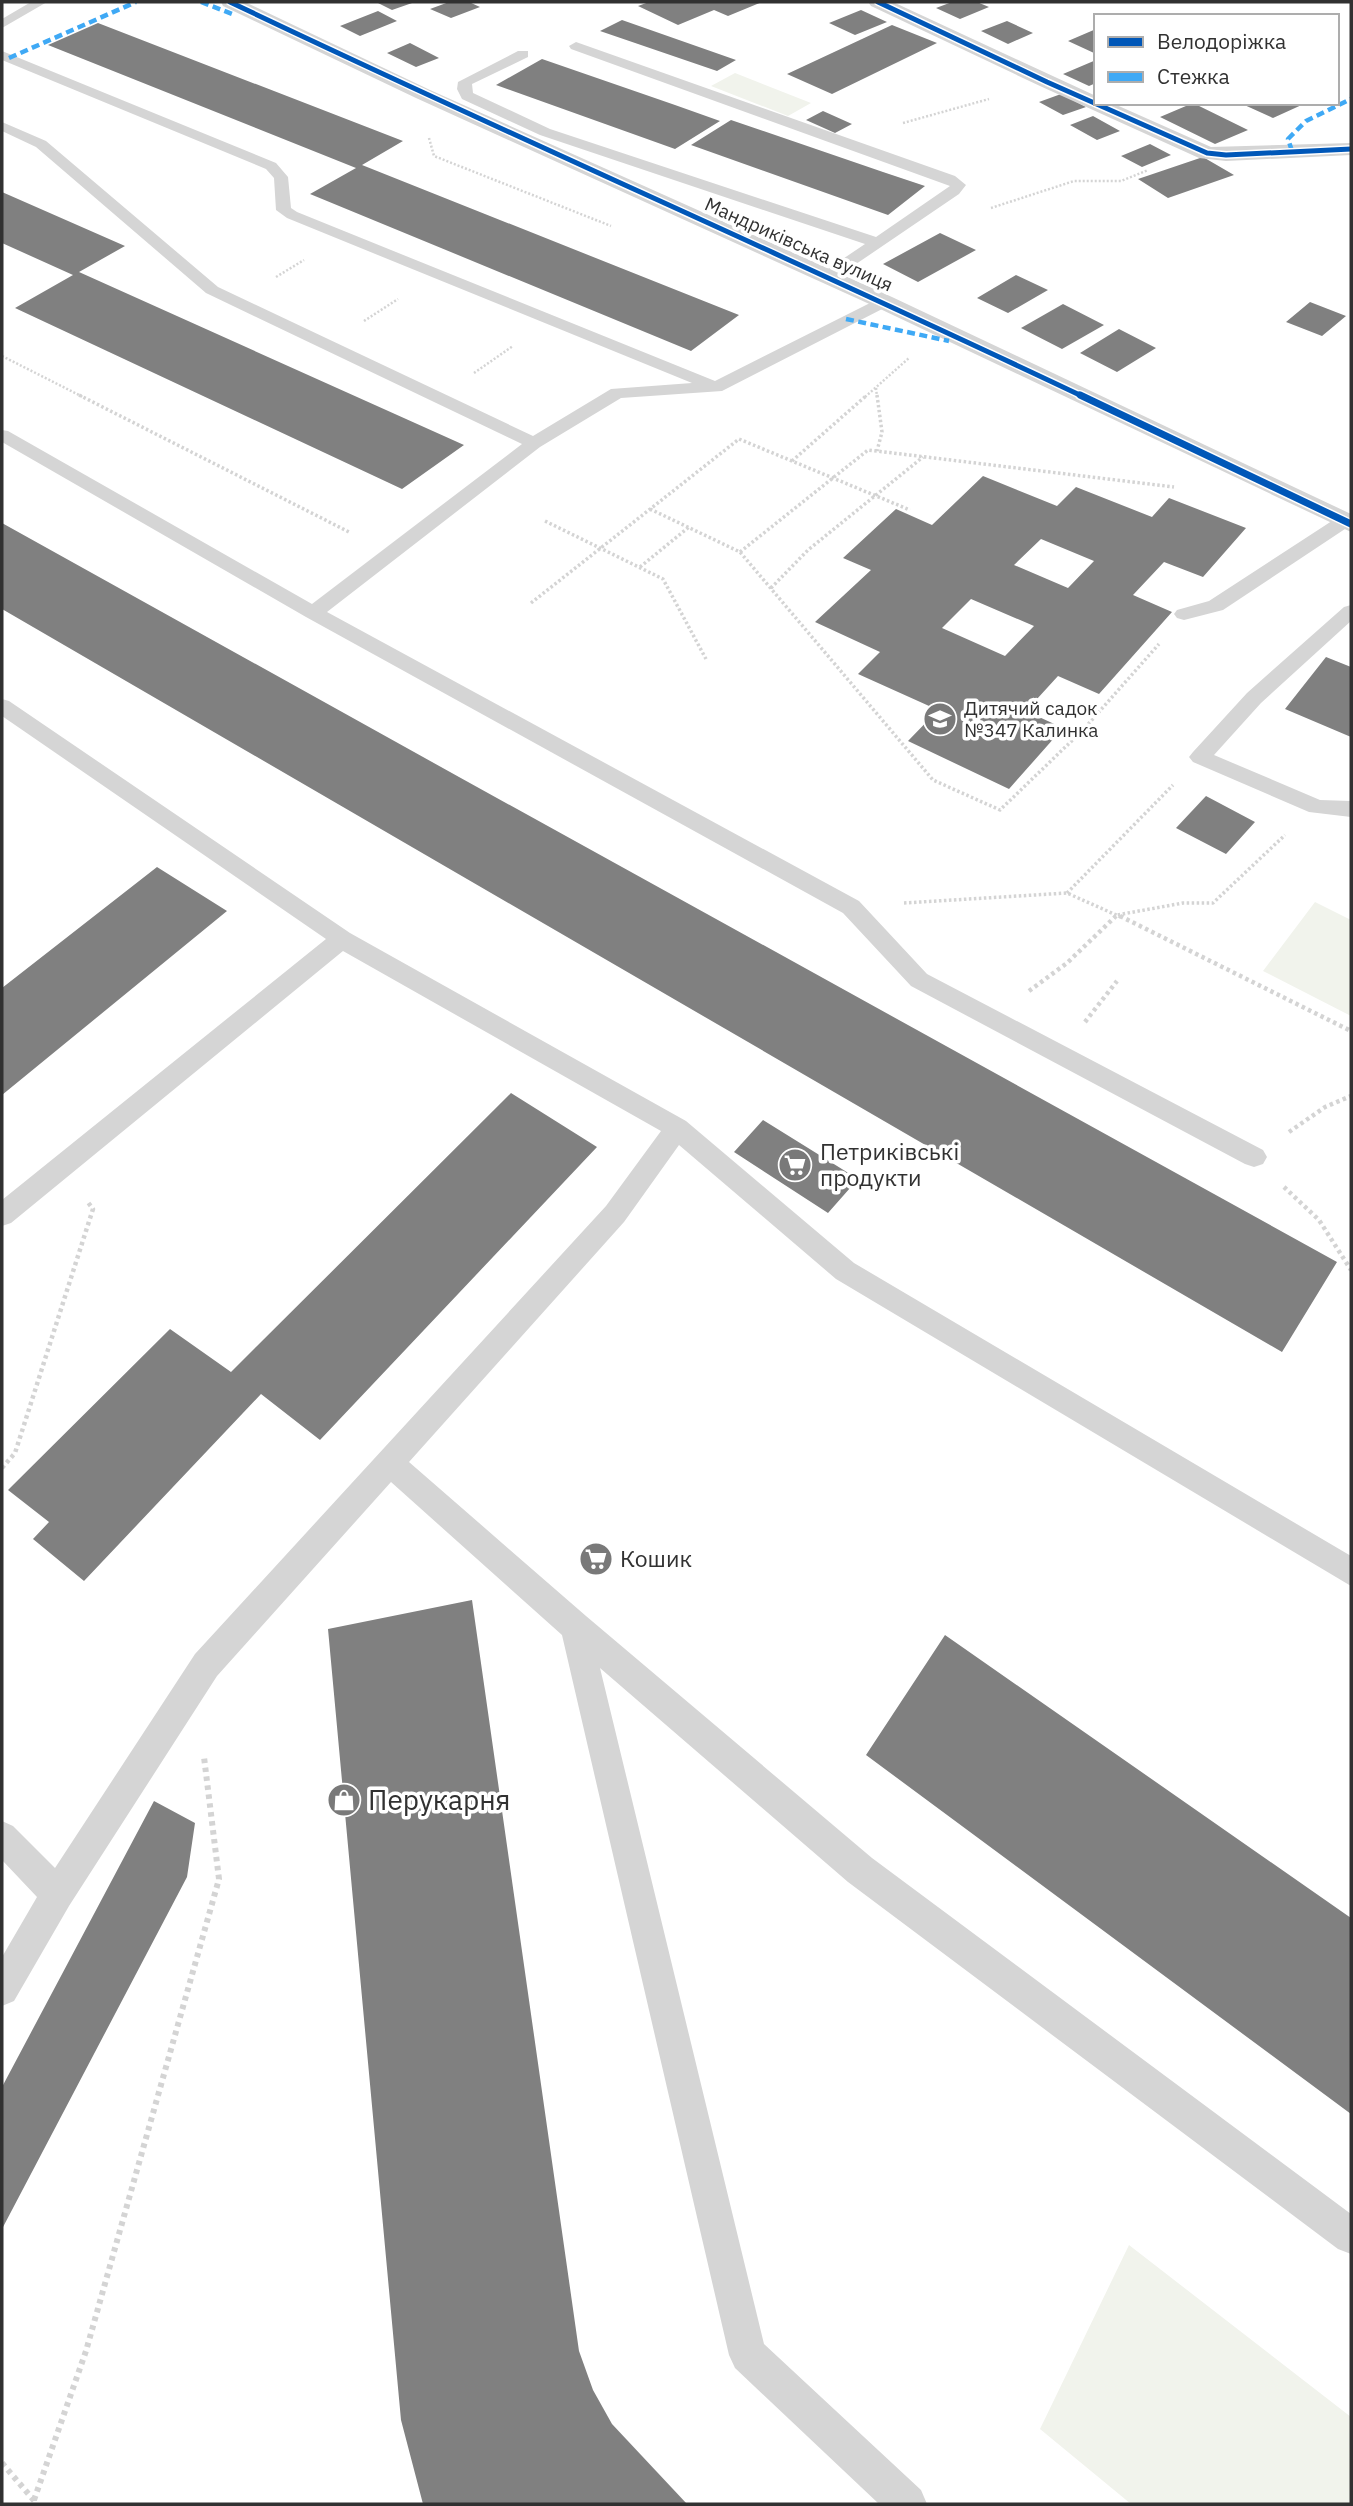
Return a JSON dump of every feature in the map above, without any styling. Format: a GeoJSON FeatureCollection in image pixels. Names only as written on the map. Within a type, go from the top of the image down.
{"type":"FeatureCollection","features":[{"type":"Feature","properties":{"kind":"street","name":"Мандриківська вулиця"},"geometry":{"type":"LineString","coordinates":[[230,2],[431,97],[884,302],[1348,522]]}},
{"type":"Feature","properties":{"kind":"street"},"geometry":{"type":"LineString","coordinates":[[878,2],[1094,103]]}},
{"type":"Feature","properties":{"kind":"street"},"geometry":{"type":"LineString","coordinates":[[1099,105],[1201,150],[1226,155],[1351,149]]}},
{"type":"Feature","properties":{"kind":"lane"},"geometry":{"type":"LineString","coordinates":[[2,24],[40,2]]}},
{"type":"Feature","properties":{"kind":"lane"},"geometry":{"type":"LineString","coordinates":[[576,46],[950,178],[958,185],[954,191],[828,276]]}},
{"type":"Feature","properties":{"kind":"lane"},"geometry":{"type":"LineString","coordinates":[[523,54],[466,82],[464,89],[467,96],[545,132],[878,243]]}},
{"type":"Feature","properties":{"kind":"lane"},"geometry":{"type":"LineString","coordinates":[[2,55],[271,166],[281,177],[284,210],[716,387]]}},
{"type":"Feature","properties":{"kind":"lane"},"geometry":{"type":"LineString","coordinates":[[2,127],[41,144],[212,290],[534,443]]}},
{"type":"Feature","properties":{"kind":"lane"},"geometry":{"type":"LineString","coordinates":[[313,613],[534,443],[617,393],[716,387],[884,302]]}},
{"type":"Feature","properties":{"kind":"lane"},"geometry":{"type":"LineString","coordinates":[[2,435],[313,613],[851,907],[919,980],[1254,1157]]}},
{"type":"Feature","properties":{"kind":"lane"},"geometry":{"type":"LineString","coordinates":[[1184,614],[1216,606],[1348,522]]}},
{"type":"Feature","properties":{"kind":"lane"},"geometry":{"type":"LineString","coordinates":[[1351,611],[1254,698],[1200,757],[1317,807],[1351,809]]}},
{"type":"Feature","properties":{"kind":"lane"},"geometry":{"type":"LineString","coordinates":[[2,706],[342,939],[677,1128],[845,1271],[1351,1572]]}},
{"type":"Feature","properties":{"kind":"lane"},"geometry":{"type":"LineString","coordinates":[[2,1215],[342,939]]}},
{"type":"Feature","properties":{"kind":"lane"},"geometry":{"type":"LineString","coordinates":[[2,1989],[57,1894],[206,1665],[615,1214],[677,1128]]}},
{"type":"Feature","properties":{"kind":"lane"},"geometry":{"type":"LineString","coordinates":[[390,1463],[575,1627],[860,1870],[1351,2236]]}},
{"type":"Feature","properties":{"kind":"lane"},"geometry":{"type":"LineString","coordinates":[[575,1627],[748,2355],[907,2504]]}},
{"type":"Feature","properties":{"kind":"lane"},"geometry":{"type":"LineString","coordinates":[[2,1837],[57,1894]]}},
{"type":"Feature","properties":{"kind":"path"},"geometry":{"type":"LineString","coordinates":[[843,140],[1047,82]]}},
{"type":"Feature","properties":{"kind":"path"},"geometry":{"type":"LineString","coordinates":[[981,212],[1074,181],[1121,181],[1201,150]]}},
{"type":"Feature","properties":{"kind":"path"},"geometry":{"type":"LineString","coordinates":[[236,302],[344,236]]}},
{"type":"Feature","properties":{"kind":"path"},"geometry":{"type":"LineString","coordinates":[[327,345],[437,274]]}},
{"type":"Feature","properties":{"kind":"path"},"geometry":{"type":"LineString","coordinates":[[439,397],[551,320]]}},
{"type":"Feature","properties":{"kind":"path"},"geometry":{"type":"LineString","coordinates":[[2,356],[391,553]]}},
{"type":"Feature","properties":{"kind":"path"},"geometry":{"type":"LineString","coordinates":[[792,461],[913,356]]}},
{"type":"Feature","properties":{"kind":"path"},"geometry":{"type":"LineString","coordinates":[[876,387],[882,432],[877,451]]}},
{"type":"Feature","properties":{"kind":"path"},"geometry":{"type":"LineString","coordinates":[[530,603],[739,439],[910,510]]}},
{"type":"Feature","properties":{"kind":"path"},"geometry":{"type":"LineString","coordinates":[[740,552],[868,450],[1179,487]]}},
{"type":"Feature","properties":{"kind":"path"},"geometry":{"type":"LineString","coordinates":[[771,588],[808,550],[923,456]]}},
{"type":"Feature","properties":{"kind":"path"},"geometry":{"type":"LineString","coordinates":[[650,509],[740,552],[933,780],[1000,810],[1033,783],[1101,713],[1184,614]]}},
{"type":"Feature","properties":{"kind":"path"},"geometry":{"type":"LineString","coordinates":[[545,522],[663,579],[706,659]]}},
{"type":"Feature","properties":{"kind":"path"},"geometry":{"type":"LineString","coordinates":[[640,567],[690,527]]}},
{"type":"Feature","properties":{"kind":"path"},"geometry":{"type":"LineString","coordinates":[[1067,893],[1200,757]]}},
{"type":"Feature","properties":{"kind":"path"},"geometry":{"type":"LineString","coordinates":[[992,1019],[1067,963],[1117,915],[1183,903],[1213,903],[1317,807]]}},
{"type":"Feature","properties":{"kind":"path"},"geometry":{"type":"LineString","coordinates":[[851,907],[1067,893],[1351,1031]]}},
{"type":"Feature","properties":{"kind":"path"},"geometry":{"type":"LineString","coordinates":[[1351,1096],[1325,1107],[1254,1157],[1319,1220],[1351,1270]]}},
{"type":"Feature","properties":{"kind":"path"},"geometry":{"type":"LineString","coordinates":[[2,1468],[15,1453],[93,1209],[60,1168]]}},
{"type":"Feature","properties":{"kind":"path"},"geometry":{"type":"LineString","coordinates":[[35,2502],[86,2351],[219,1879],[203,1750]]}},
{"type":"Feature","properties":{"kind":"path"},"geometry":{"type":"LineString","coordinates":[[2,2463],[35,2502]]}},
{"type":"Feature","properties":{"kind":"shaded area"},"geometry":{"type":"Polygon","coordinates":[[[735,73],[811,103],[788,116],[711,86],[735,73]]]}},
{"type":"Feature","properties":{"kind":"shaded area"},"geometry":{"type":"Polygon","coordinates":[[[1315,902],[1351,920],[1351,1016],[1263,971],[1315,902]]]}},
{"type":"Feature","properties":{"kind":"shaded area"},"geometry":{"type":"Polygon","coordinates":[[[1129,2245],[1351,2417],[1351,2504],[1131,2504],[1040,2429],[1129,2245]]]}},
{"type":"Feature","properties":{"kind":"building"},"geometry":{"type":"Polygon","coordinates":[[[415,2],[392,10],[378,3],[415,2]]]}},
{"type":"Feature","properties":{"kind":"building"},"geometry":{"type":"Polygon","coordinates":[[[449,2],[469,2],[480,7],[451,18],[430,9],[449,2]]]}},
{"type":"Feature","properties":{"kind":"building"},"geometry":{"type":"Polygon","coordinates":[[[649,2],[762,2],[728,16],[714,10],[678,25],[638,6],[649,2]]]}},
{"type":"Feature","properties":{"kind":"building"},"geometry":{"type":"Polygon","coordinates":[[[952,2],[977,2],[989,7],[960,19],[936,8],[952,2]]]}},
{"type":"Feature","properties":{"kind":"building"},"geometry":{"type":"Polygon","coordinates":[[[861,10],[887,22],[855,35],[829,23],[861,10]]]}},
{"type":"Feature","properties":{"kind":"building"},"geometry":{"type":"Polygon","coordinates":[[[378,11],[397,21],[360,36],[340,26],[378,11]]]}},
{"type":"Feature","properties":{"kind":"building"},"geometry":{"type":"Polygon","coordinates":[[[622,20],[736,60],[717,71],[600,31],[622,20]]]}},
{"type":"Feature","properties":{"kind":"building"},"geometry":{"type":"Polygon","coordinates":[[[1007,21],[1033,33],[1008,44],[981,31],[1007,21]]]}},
{"type":"Feature","properties":{"kind":"building"},"geometry":{"type":"Polygon","coordinates":[[[98,23],[403,141],[362,165],[739,315],[691,351],[310,194],[356,168],[48,45],[98,23]]]}},
{"type":"Feature","properties":{"kind":"building"},"geometry":{"type":"Polygon","coordinates":[[[892,25],[937,43],[832,94],[787,74],[892,25]]]}},
{"type":"Feature","properties":{"kind":"building"},"geometry":{"type":"Polygon","coordinates":[[[1094,30],[1094,53],[1068,41],[1094,30]]]}},
{"type":"Feature","properties":{"kind":"building"},"geometry":{"type":"Polygon","coordinates":[[[410,43],[439,58],[416,67],[387,53],[410,43]]]}},
{"type":"Feature","properties":{"kind":"building"},"geometry":{"type":"Polygon","coordinates":[[[542,59],[720,121],[675,149],[496,85],[542,59]]]}},
{"type":"Feature","properties":{"kind":"building"},"geometry":{"type":"Polygon","coordinates":[[[1094,61],[1094,84],[1089,86],[1063,74],[1094,61]]]}},
{"type":"Feature","properties":{"kind":"building"},"geometry":{"type":"Polygon","coordinates":[[[1061,94],[1086,107],[1063,115],[1039,102],[1061,94]]]}},
{"type":"Feature","properties":{"kind":"building"},"geometry":{"type":"Polygon","coordinates":[[[1188,105],[1197,105],[1248,130],[1215,144],[1160,117],[1188,105]]]}},
{"type":"Feature","properties":{"kind":"building"},"geometry":{"type":"Polygon","coordinates":[[[1244,105],[1302,105],[1273,118],[1244,105]]]}},
{"type":"Feature","properties":{"kind":"building"},"geometry":{"type":"Polygon","coordinates":[[[823,111],[852,124],[835,133],[806,120],[823,111]]]}},
{"type":"Feature","properties":{"kind":"building"},"geometry":{"type":"Polygon","coordinates":[[[1093,116],[1120,131],[1097,140],[1070,125],[1093,116]]]}},
{"type":"Feature","properties":{"kind":"building"},"geometry":{"type":"Polygon","coordinates":[[[731,120],[925,186],[888,215],[691,145],[731,120]]]}},
{"type":"Feature","properties":{"kind":"building"},"geometry":{"type":"Polygon","coordinates":[[[1150,144],[1171,155],[1142,167],[1121,156],[1150,144]]]}},
{"type":"Feature","properties":{"kind":"building"},"geometry":{"type":"Polygon","coordinates":[[[1203,157],[1234,175],[1168,198],[1138,179],[1203,157]]]}},
{"type":"Feature","properties":{"kind":"building"},"geometry":{"type":"Polygon","coordinates":[[[2,192],[125,246],[79,272],[464,445],[402,489],[15,308],[73,275],[2,243],[2,192]]]}},
{"type":"Feature","properties":{"kind":"building"},"geometry":{"type":"Polygon","coordinates":[[[940,233],[976,250],[918,282],[883,264],[940,233]]]}},
{"type":"Feature","properties":{"kind":"building"},"geometry":{"type":"Polygon","coordinates":[[[1016,275],[1048,290],[1008,313],[977,298],[1016,275]]]}},
{"type":"Feature","properties":{"kind":"building"},"geometry":{"type":"Polygon","coordinates":[[[1310,302],[1346,316],[1322,336],[1286,322],[1310,302]]]}},
{"type":"Feature","properties":{"kind":"building"},"geometry":{"type":"Polygon","coordinates":[[[1063,304],[1104,325],[1062,349],[1021,328],[1063,304]]]}},
{"type":"Feature","properties":{"kind":"building"},"geometry":{"type":"Polygon","coordinates":[[[1119,329],[1156,348],[1117,372],[1080,353],[1119,329]]]}},
{"type":"Feature","properties":{"kind":"building"},"geometry":{"type":"Polygon","coordinates":[[[983,476],[1057,506],[1076,487],[1152,517],[1169,498],[1246,528],[1203,577],[1164,562],[1133,595],[1172,612],[1099,694],[1058,676],[1026,711],[1063,728],[1009,789],[908,741],[938,710],[858,674],[880,652],[815,622],[871,570],[843,558],[896,509],[932,525],[983,476]],[[1041,539],[1014,565],[1068,588],[1094,561],[1041,539]],[[971,599],[942,628],[1005,656],[1034,626],[971,599]]]}},
{"type":"Feature","properties":{"kind":"building"},"geometry":{"type":"Polygon","coordinates":[[[2,523],[1337,1262],[1282,1352],[2,609],[2,523]]]}},
{"type":"Feature","properties":{"kind":"building"},"geometry":{"type":"Polygon","coordinates":[[[1326,657],[1351,667],[1351,737],[1285,709],[1326,657]]]}},
{"type":"Feature","properties":{"kind":"building"},"geometry":{"type":"Polygon","coordinates":[[[1206,796],[1255,822],[1226,854],[1176,828],[1206,796]]]}},
{"type":"Feature","properties":{"kind":"building"},"geometry":{"type":"Polygon","coordinates":[[[157,867],[227,911],[2,1095],[2,988],[157,867]]]}},
{"type":"Feature","properties":{"kind":"building"},"geometry":{"type":"Polygon","coordinates":[[[511,1093],[597,1147],[320,1440],[261,1394],[84,1581],[33,1539],[49,1522],[8,1490],[170,1329],[231,1372],[511,1093]]]}},
{"type":"Feature","properties":{"kind":"building","name":"Петриківські продукти"},"geometry":{"type":"Polygon","coordinates":[[[763,1120],[858,1179],[828,1213],[734,1152],[763,1120]]]}},
{"type":"Feature","properties":{"kind":"building"},"geometry":{"type":"Polygon","coordinates":[[[472,1600],[579,2351],[593,2390],[612,2424],[687,2504],[423,2504],[401,2420],[328,1629],[472,1600]]]}},
{"type":"Feature","properties":{"kind":"building"},"geometry":{"type":"Polygon","coordinates":[[[945,1635],[1351,1918],[1351,2114],[866,1755],[945,1635]]]}},
{"type":"Feature","properties":{"kind":"building"},"geometry":{"type":"Polygon","coordinates":[[[154,1801],[195,1823],[187,1877],[2,2229],[2,2087],[154,1801]]]}},
{"type":"Feature","properties":{"kind":"marked path"},"geometry":{"type":"LineString","coordinates":[[9,58],[136,2]]}},
{"type":"Feature","properties":{"kind":"marked path"},"geometry":{"type":"LineString","coordinates":[[201,2],[235,15]]}},
{"type":"Feature","properties":{"kind":"marked path"},"geometry":{"type":"LineString","coordinates":[[1339,105],[1351,99]]}},
{"type":"Feature","properties":{"kind":"marked path"},"geometry":{"type":"LineString","coordinates":[[1292,151],[1288,139],[1306,121],[1339,105]]}},
{"type":"Feature","properties":{"kind":"marked path"},"geometry":{"type":"LineString","coordinates":[[846,319],[949,341]]}},
{"type":"Feature","properties":{"kind":"cycle path"},"geometry":{"type":"LineString","coordinates":[[230,2],[423,94],[884,302],[1351,524]]}},
{"type":"Feature","properties":{"kind":"cycle path"},"geometry":{"type":"LineString","coordinates":[[878,2],[1094,103]]}},
{"type":"Feature","properties":{"kind":"cycle path"},"geometry":{"type":"LineString","coordinates":[[1099,105],[1207,153],[1226,155],[1351,149]]}},
{"type":"Feature","properties":{"kind":"place","name":"Дитячий садок №347 Калинка"},"geometry":{"type":"Point","coordinates":[940,719]}},
{"type":"Feature","properties":{"kind":"place","name":"Петриківські продукти"},"geometry":{"type":"Point","coordinates":[795,1165]}},
{"type":"Feature","properties":{"kind":"place","name":"Кошик"},"geometry":{"type":"Point","coordinates":[596,1559]}},
{"type":"Feature","properties":{"kind":"place","name":"Перукарня"},"geometry":{"type":"Point","coordinates":[344,1800]}}]}
